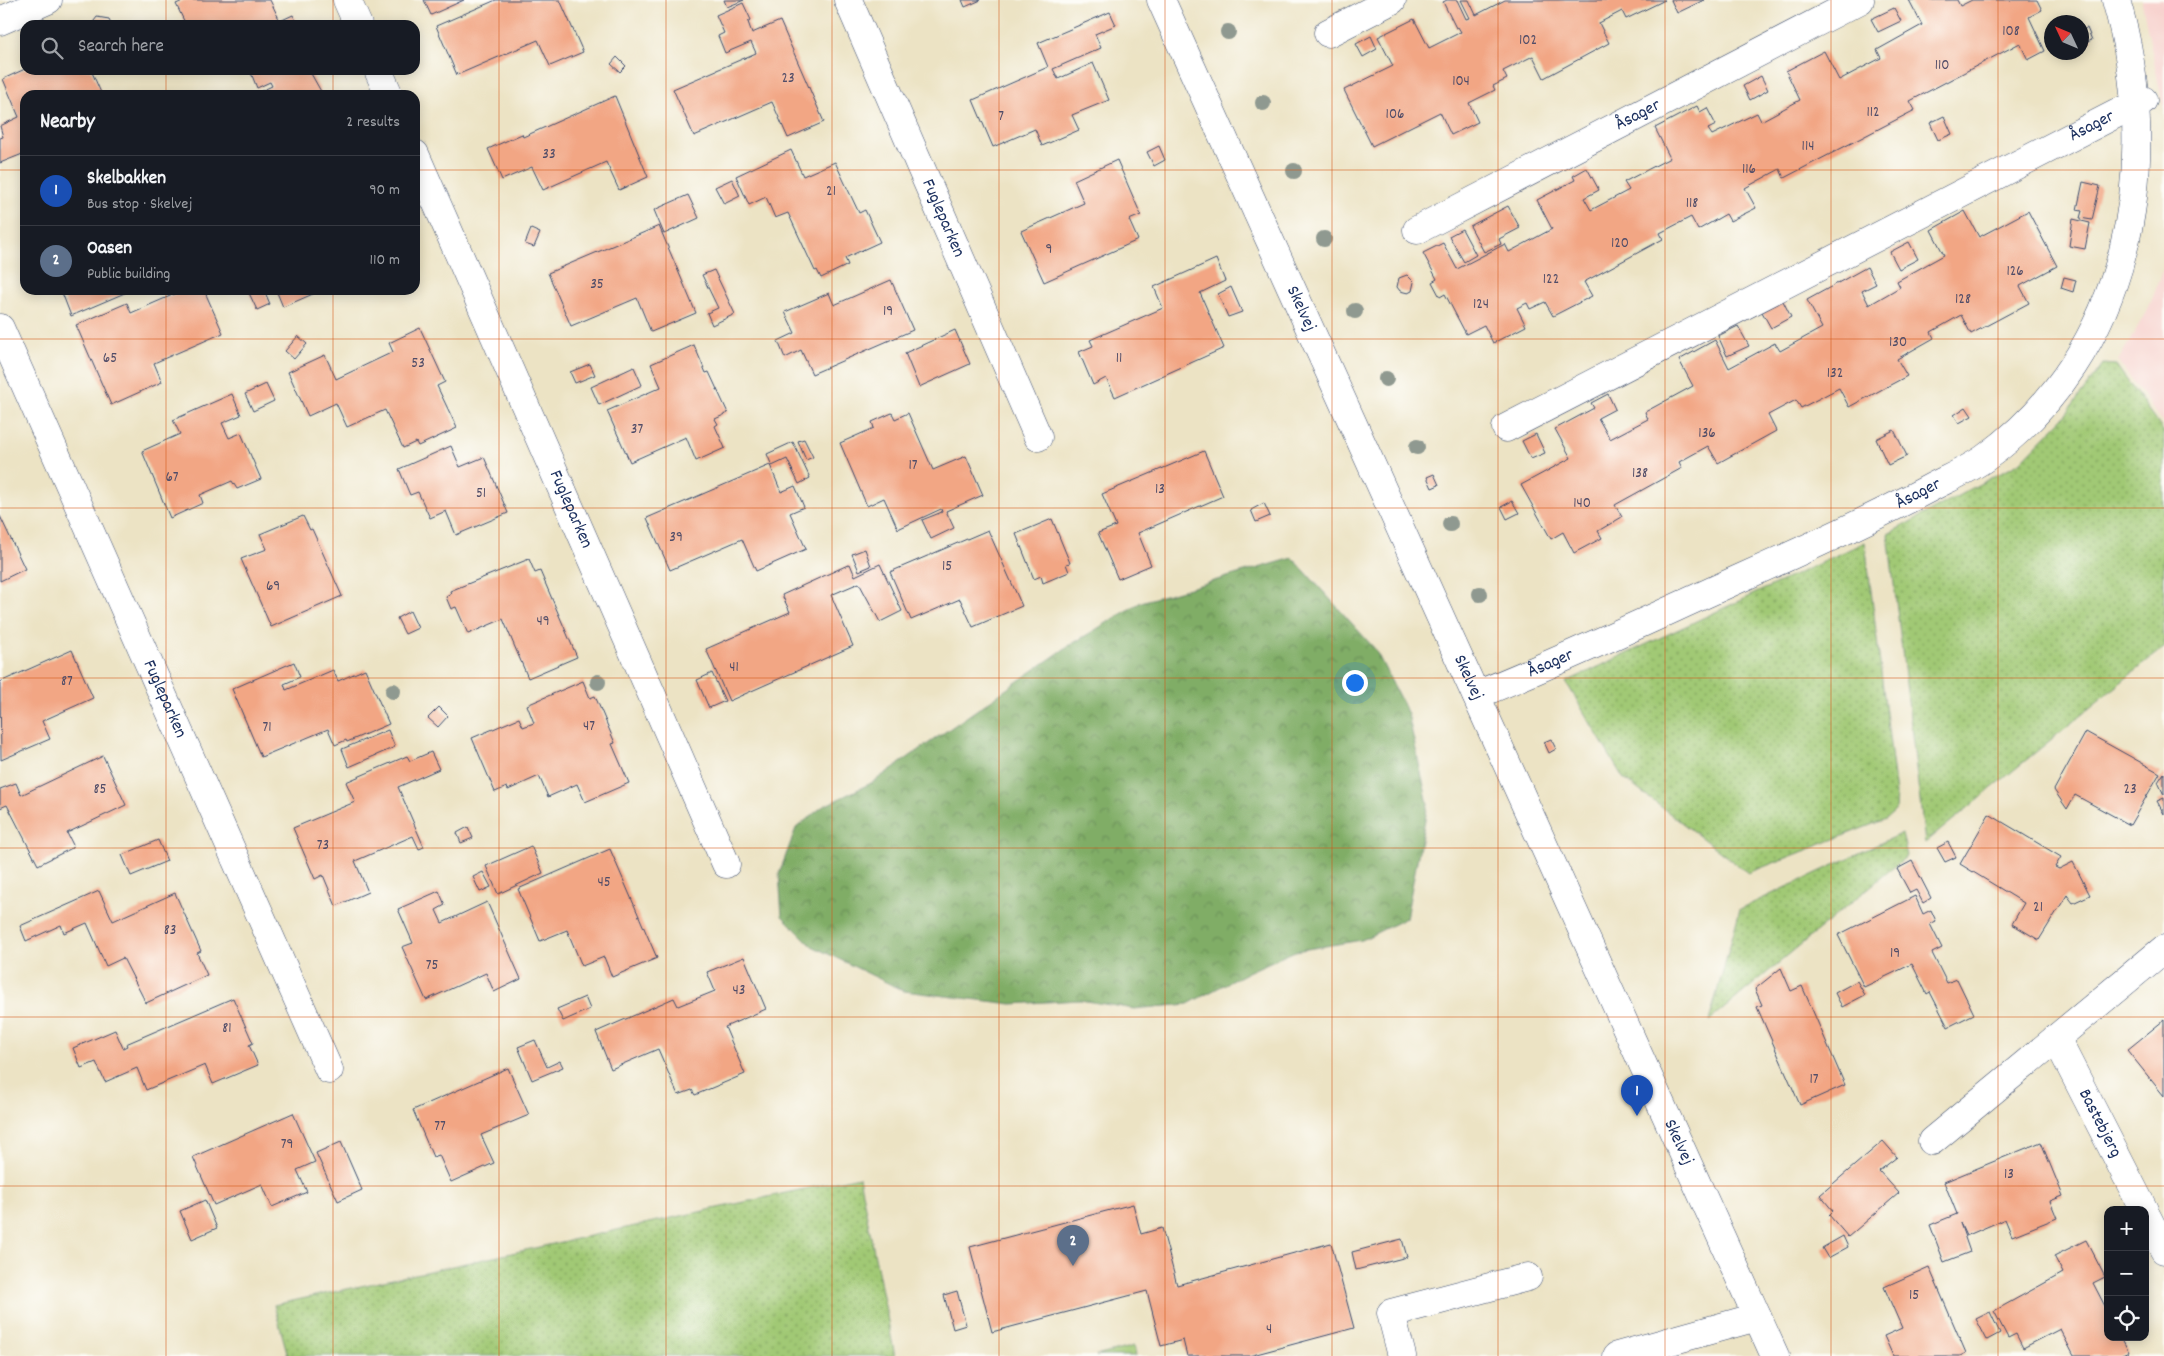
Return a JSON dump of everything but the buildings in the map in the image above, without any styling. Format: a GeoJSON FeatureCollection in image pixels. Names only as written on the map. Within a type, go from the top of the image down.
{"type":"FeatureCollection","features":[{"type":"Feature","properties":{"kind":"street"},"geometry":{"type":"LineString","coordinates":[[0,21],[48,0]]}},
{"type":"Feature","properties":{"kind":"street"},"geometry":{"type":"LineString","coordinates":[[347,0],[356,20]]}},
{"type":"Feature","properties":{"kind":"street","name":"Fugleparken"},"geometry":{"type":"LineString","coordinates":[[848,0],[1038,437]]}},
{"type":"Feature","properties":{"kind":"street","name":"Skelvej"},"geometry":{"type":"LineString","coordinates":[[1161,0],[1775,1356]]}},
{"type":"Feature","properties":{"kind":"street"},"geometry":{"type":"LineString","coordinates":[[1328,33],[1392,0]]}},
{"type":"Feature","properties":{"kind":"street","name":"Åsager"},"geometry":{"type":"LineString","coordinates":[[1417,230],[1860,0]]}},
{"type":"Feature","properties":{"kind":"street","name":"Åsager"},"geometry":{"type":"LineString","coordinates":[[1476,695],[1534,672],[1875,517],[1984,459],[2029,421],[2068,377],[2100,328],[2124,274],[2139,218],[2146,159],[2144,100],[2130,34],[2116,0]]}},
{"type":"Feature","properties":{"kind":"street"},"geometry":{"type":"LineString","coordinates":[[380,75],[387,90]]}},
{"type":"Feature","properties":{"kind":"street","name":"Åsager"},"geometry":{"type":"LineString","coordinates":[[1506,428],[2144,100]]}},
{"type":"Feature","properties":{"kind":"street","name":"Fugleparken"},"geometry":{"type":"LineString","coordinates":[[420,165],[726,864]]}},
{"type":"Feature","properties":{"kind":"street","name":"Fugleparken"},"geometry":{"type":"LineString","coordinates":[[0,328],[329,1070]]}},
{"type":"Feature","properties":{"kind":"street"},"geometry":{"type":"LineString","coordinates":[[1932,1141],[2164,949]]}},
{"type":"Feature","properties":{"kind":"street","name":"Bastebjerg"},"geometry":{"type":"LineString","coordinates":[[2056,1038],[2141,1206]]}},
{"type":"Feature","properties":{"kind":"street","name":"Bastebjerg"},"geometry":{"type":"LineString","coordinates":[[2149,1221],[2164,1250]]}},
{"type":"Feature","properties":{"kind":"street"},"geometry":{"type":"LineString","coordinates":[[1402,1356],[1391,1313],[1528,1278]]}},
{"type":"Feature","properties":{"kind":"street"},"geometry":{"type":"LineString","coordinates":[[1617,1356],[1757,1316]]}},
{"type":"Feature","properties":{"kind":"shaded area"},"geometry":{"type":"Polygon","coordinates":[[[2142,0],[2164,0],[2164,111],[2142,3],[2142,0]]]}},
{"type":"Feature","properties":{"kind":"shaded area"},"geometry":{"type":"Polygon","coordinates":[[[2164,268],[2164,425],[2118,361],[2149,307],[2164,268]]]}},
{"type":"Feature","properties":{"kind":"green space"},"geometry":{"type":"Polygon","coordinates":[[[2103,364],[2116,365],[2164,432],[2164,647],[1925,843],[1888,534],[2020,462],[2064,417],[2103,364]]]}},
{"type":"Feature","properties":{"kind":"green space"},"geometry":{"type":"Polygon","coordinates":[[[1865,542],[1896,793],[1895,811],[1886,819],[1748,873],[1623,778],[1566,682],[1865,542]]]}},
{"type":"Feature","properties":{"kind":"green space"},"geometry":{"type":"Polygon","coordinates":[[[1293,558],[1375,649],[1408,714],[1428,804],[1406,918],[1362,940],[1295,951],[1248,972],[1188,1004],[1134,1009],[1080,1000],[1012,1004],[904,991],[812,946],[782,916],[779,874],[796,828],[822,807],[873,782],[1067,647],[1141,602],[1293,558]]]}},
{"type":"Feature","properties":{"kind":"green space"},"geometry":{"type":"Polygon","coordinates":[[[1902,833],[1907,856],[1709,1021],[1740,909],[1902,833]]]}},
{"type":"Feature","properties":{"kind":"green space"},"geometry":{"type":"Polygon","coordinates":[[[859,1177],[895,1356],[288,1356],[274,1305],[859,1177]]]}},
{"type":"Feature","properties":{"kind":"green space"},"geometry":{"type":"Polygon","coordinates":[[[1134,1346],[1136,1356],[1096,1356],[1134,1346]]]}},
{"type":"Feature","properties":{"kind":"place","name":"Skelbakken"},"geometry":{"type":"Point","coordinates":[1637,1116]}},
{"type":"Feature","properties":{"kind":"place","name":"Oasen"},"geometry":{"type":"Point","coordinates":[1073,1266]}}]}
